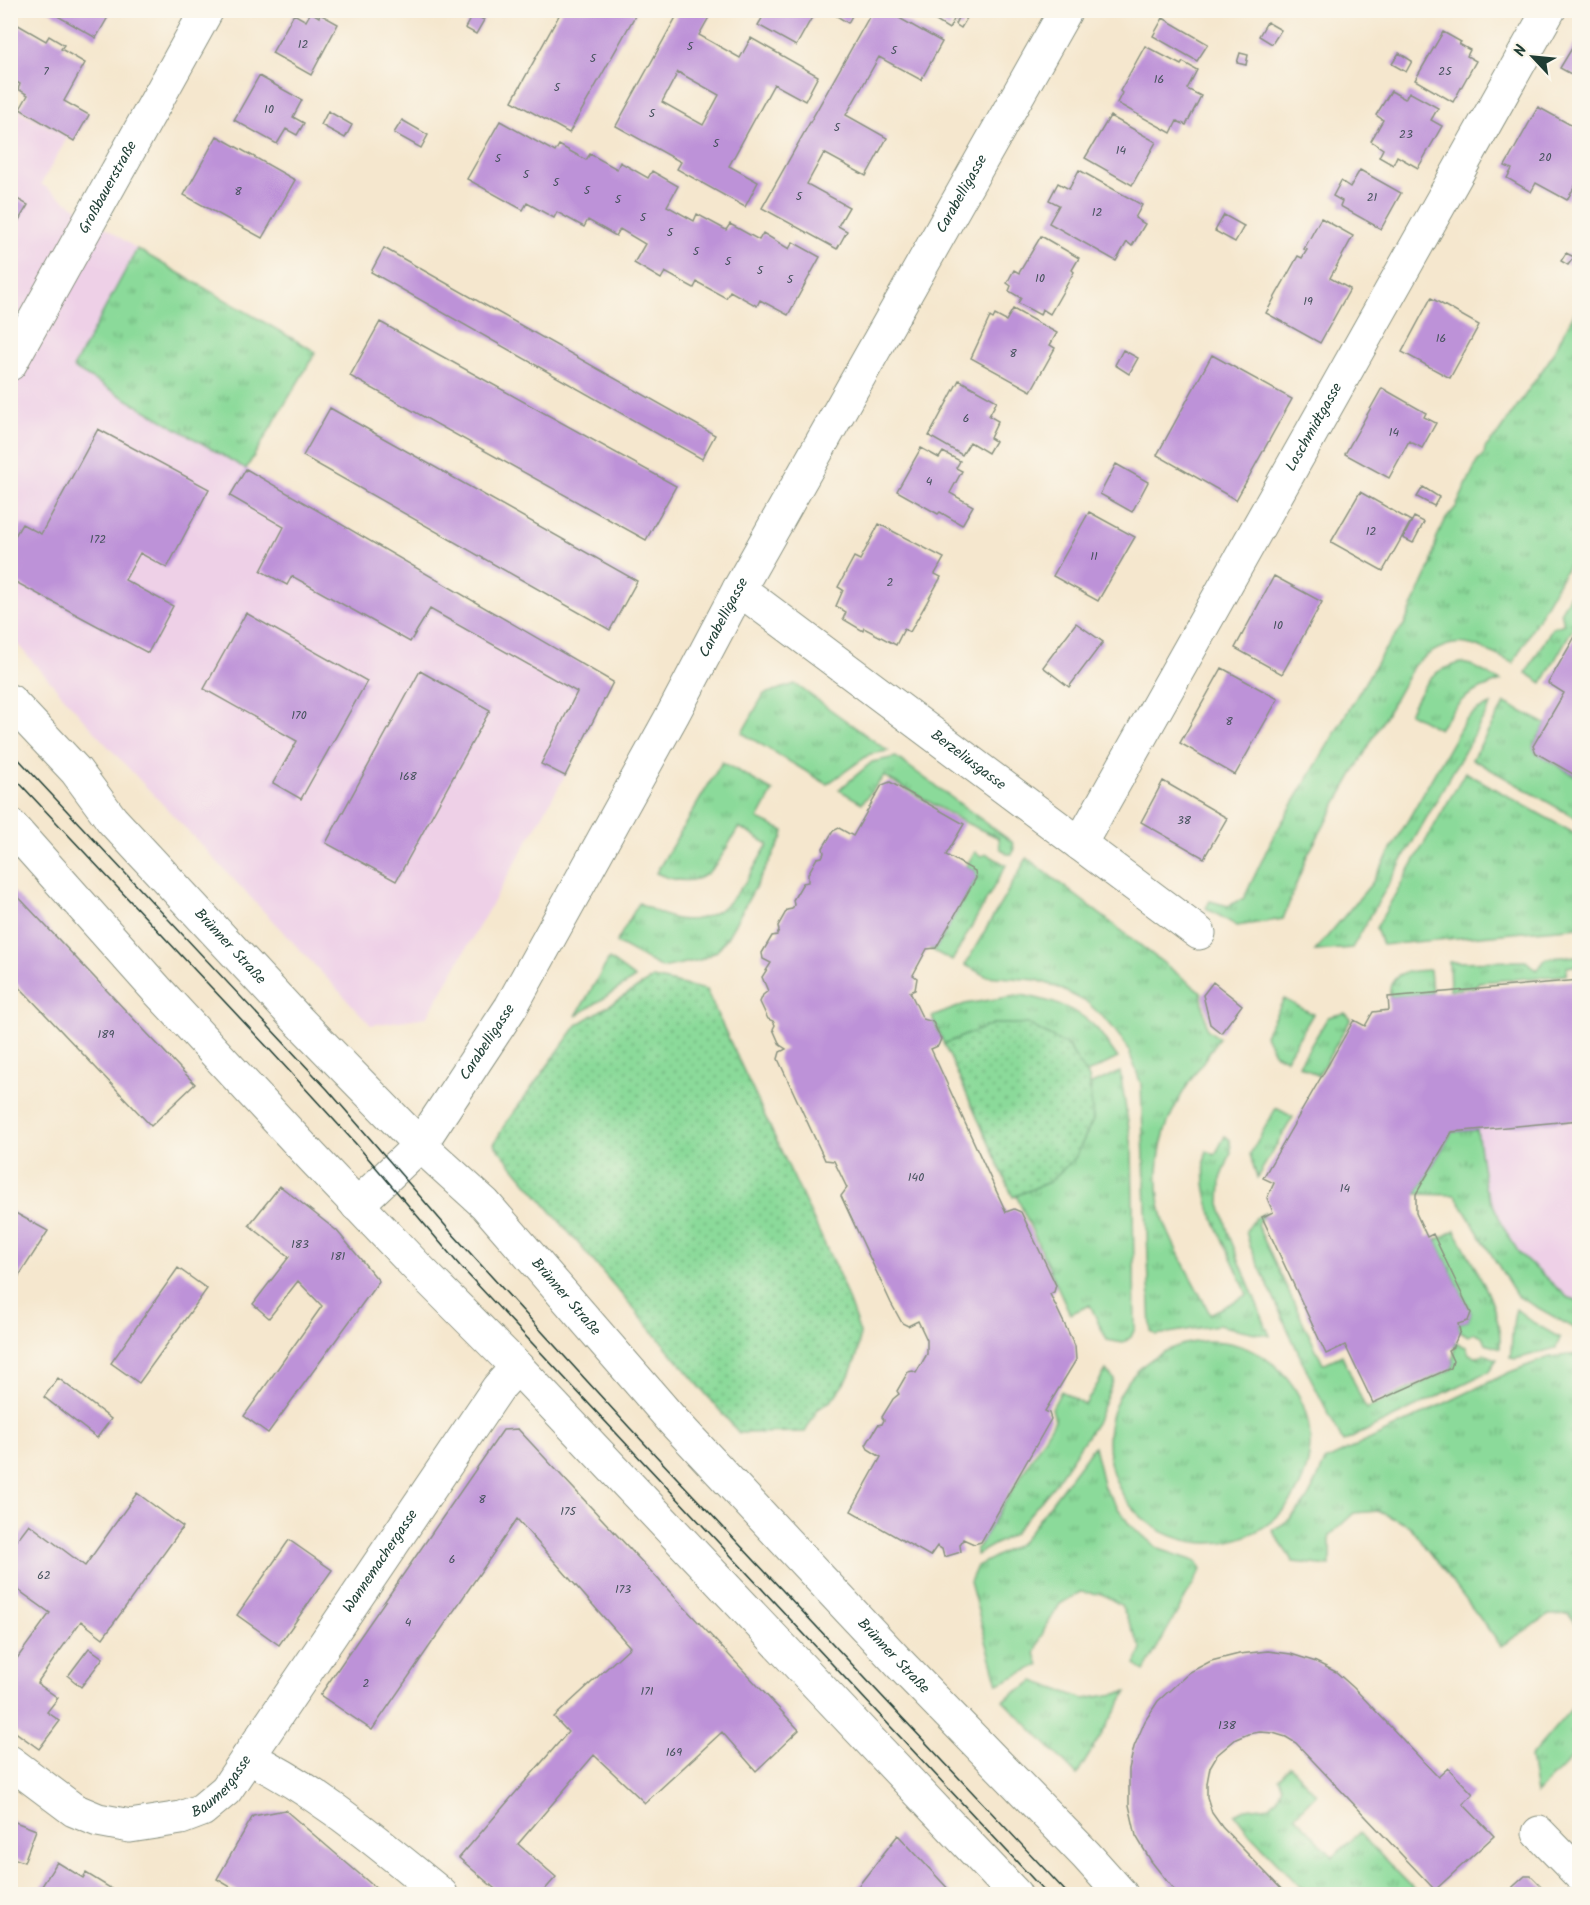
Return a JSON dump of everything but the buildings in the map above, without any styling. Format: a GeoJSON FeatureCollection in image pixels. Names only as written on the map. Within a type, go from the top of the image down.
{"type":"FeatureCollection","features":[{"type":"Feature","properties":{"kind":"street","name":"Großbauerstraße"},"geometry":{"type":"LineString","coordinates":[[10,364],[207,10]]}},
{"type":"Feature","properties":{"kind":"street","name":"Carabelligasse"},"geometry":{"type":"LineString","coordinates":[[357,1205],[420,1145],[510,1007],[673,714],[739,589],[1066,10]]}},
{"type":"Feature","properties":{"kind":"street","name":"Loschmidtgasse"},"geometry":{"type":"LineString","coordinates":[[1080,844],[1549,10]]}},
{"type":"Feature","properties":{"kind":"street","name":"Berzeliusgasse"},"geometry":{"type":"LineString","coordinates":[[739,589],[1199,933]]}},
{"type":"Feature","properties":{"kind":"street","name":"Brünner Straße"},"geometry":{"type":"LineString","coordinates":[[10,701],[76,771],[112,820],[296,1018],[420,1145],[485,1204],[673,1421],[901,1665],[1121,1894]]}},
{"type":"Feature","properties":{"kind":"street"},"geometry":{"type":"LineString","coordinates":[[10,825],[157,990],[357,1205],[425,1276],[518,1367],[1015,1894]]}},
{"type":"Feature","properties":{"kind":"street","name":"Wannemachergasse"},"geometry":{"type":"LineString","coordinates":[[248,1757],[498,1388],[518,1367]]}},
{"type":"Feature","properties":{"kind":"street","name":"Baumergasse"},"geometry":{"type":"LineString","coordinates":[[10,1762],[74,1810],[98,1820],[130,1826],[181,1818],[202,1810],[226,1790],[248,1757],[302,1786],[363,1831],[441,1894]]}},
{"type":"Feature","properties":{"kind":"street"},"geometry":{"type":"LineString","coordinates":[[1539,1833],[1580,1875]]}},
{"type":"Feature","properties":{"kind":"shaded area"},"geometry":{"type":"Polygon","coordinates":[[[10,106],[67,138],[41,184],[137,249],[73,367],[613,682],[565,776],[427,1017],[371,1025],[102,740],[11,637],[10,106]]]}},
{"type":"Feature","properties":{"kind":"shaded area"},"geometry":{"type":"Polygon","coordinates":[[[1579,1122],[1579,1301],[1567,1297],[1519,1253],[1505,1230],[1485,1187],[1477,1130],[1527,1124],[1579,1122]]]}},
{"type":"Feature","properties":{"kind":"green space"},"geometry":{"type":"Polygon","coordinates":[[[137,249],[316,352],[246,469],[73,368],[137,249]]]}},
{"type":"Feature","properties":{"kind":"green space"},"geometry":{"type":"Polygon","coordinates":[[[1579,295],[1579,546],[1513,663],[1474,646],[1452,644],[1428,654],[1414,665],[1307,856],[1283,919],[1237,926],[1206,908],[1210,901],[1228,906],[1244,898],[1272,839],[1383,652],[1404,625],[1431,565],[1437,537],[1446,519],[1456,507],[1477,462],[1548,362],[1578,306],[1579,295]]]}},
{"type":"Feature","properties":{"kind":"green space"},"geometry":{"type":"Polygon","coordinates":[[[1579,578],[1579,617],[1542,683],[1526,673],[1552,628],[1564,624],[1561,611],[1579,578]]]}},
{"type":"Feature","properties":{"kind":"green space"},"geometry":{"type":"Polygon","coordinates":[[[1461,663],[1471,665],[1501,681],[1464,698],[1439,729],[1409,713],[1428,680],[1441,670],[1461,663]]]}},
{"type":"Feature","properties":{"kind":"green space"},"geometry":{"type":"Polygon","coordinates":[[[795,684],[888,751],[870,754],[827,784],[742,733],[764,694],[795,684]]]}},
{"type":"Feature","properties":{"kind":"green space"},"geometry":{"type":"Polygon","coordinates":[[[1505,703],[1546,724],[1533,746],[1536,753],[1579,778],[1579,820],[1472,759],[1505,703]]]}},
{"type":"Feature","properties":{"kind":"green space"},"geometry":{"type":"Polygon","coordinates":[[[1491,705],[1352,948],[1315,951],[1372,883],[1465,720],[1478,710],[1491,705]]]}},
{"type":"Feature","properties":{"kind":"green space"},"geometry":{"type":"Polygon","coordinates":[[[896,757],[1012,842],[1014,848],[1012,854],[1007,854],[1000,848],[999,838],[964,822],[884,776],[862,803],[839,790],[872,762],[896,757]]]}},
{"type":"Feature","properties":{"kind":"green space"},"geometry":{"type":"Polygon","coordinates":[[[722,762],[773,791],[758,819],[784,831],[783,837],[728,936],[717,951],[700,960],[662,968],[616,943],[639,903],[662,915],[677,919],[694,919],[709,915],[722,908],[743,885],[768,844],[739,827],[716,864],[708,873],[699,878],[687,881],[656,873],[722,762]]]}},
{"type":"Feature","properties":{"kind":"green space"},"geometry":{"type":"Polygon","coordinates":[[[1465,772],[1579,836],[1579,927],[1382,945],[1376,928],[1465,772]]]}},
{"type":"Feature","properties":{"kind":"green space"},"geometry":{"type":"Polygon","coordinates":[[[975,852],[981,856],[987,854],[1006,865],[952,961],[930,949],[936,948],[976,878],[975,871],[966,866],[975,852]]]}},
{"type":"Feature","properties":{"kind":"green space"},"geometry":{"type":"Polygon","coordinates":[[[1027,858],[1201,992],[1207,1029],[1219,1038],[1179,1099],[1165,1132],[1158,1172],[1161,1212],[1175,1246],[1210,1314],[1247,1295],[1216,1226],[1206,1191],[1204,1172],[1206,1151],[1215,1155],[1225,1136],[1230,1140],[1231,1153],[1221,1179],[1220,1204],[1230,1238],[1270,1336],[1218,1325],[1156,1335],[1151,1331],[1141,1084],[1127,1046],[1110,1024],[1088,1003],[1057,987],[1037,980],[986,976],[965,965],[1027,858]]]}},
{"type":"Feature","properties":{"kind":"green space"},"geometry":{"type":"Polygon","coordinates":[[[1579,956],[1579,965],[1567,967],[1566,975],[1479,982],[1474,987],[1450,990],[1449,962],[1526,961],[1536,970],[1547,958],[1579,956]]]}},
{"type":"Feature","properties":{"kind":"green space"},"geometry":{"type":"Polygon","coordinates":[[[609,959],[635,978],[576,1016],[609,959]]]}},
{"type":"Feature","properties":{"kind":"green space"},"geometry":{"type":"Polygon","coordinates":[[[1430,970],[1432,993],[1390,997],[1390,988],[1396,977],[1408,972],[1430,970]]]}},
{"type":"Feature","properties":{"kind":"green space"},"geometry":{"type":"Polygon","coordinates":[[[653,978],[706,990],[840,1277],[860,1333],[857,1356],[848,1378],[832,1400],[818,1409],[805,1432],[739,1433],[494,1144],[504,1126],[577,1025],[653,978]]]}},
{"type":"Feature","properties":{"kind":"green space"},"geometry":{"type":"Polygon","coordinates":[[[1021,995],[1052,1002],[1082,1016],[1098,1030],[1118,1058],[1085,1074],[1068,1046],[993,1024],[944,1044],[932,1017],[965,1004],[1021,995]]]}},
{"type":"Feature","properties":{"kind":"green space"},"geometry":{"type":"Polygon","coordinates":[[[1284,999],[1313,1014],[1286,1059],[1274,1053],[1265,1035],[1284,999]]]}},
{"type":"Feature","properties":{"kind":"green space"},"geometry":{"type":"Polygon","coordinates":[[[1345,1013],[1351,1019],[1318,1076],[1299,1065],[1328,1017],[1345,1013]]]}},
{"type":"Feature","properties":{"kind":"green space"},"geometry":{"type":"Polygon","coordinates":[[[993,1024],[1028,1024],[1068,1046],[1089,1078],[1093,1120],[1075,1158],[1049,1182],[1013,1197],[944,1044],[993,1024]]]}},
{"type":"Feature","properties":{"kind":"green space"},"geometry":{"type":"Polygon","coordinates":[[[1120,1072],[1132,1147],[1135,1328],[1131,1337],[1123,1343],[1107,1340],[1090,1305],[1070,1314],[1016,1195],[1049,1182],[1093,1120],[1089,1085],[1120,1072]]]}},
{"type":"Feature","properties":{"kind":"green space"},"geometry":{"type":"Polygon","coordinates":[[[1276,1108],[1293,1117],[1257,1178],[1250,1154],[1276,1108]]]}},
{"type":"Feature","properties":{"kind":"green space"},"geometry":{"type":"Polygon","coordinates":[[[1477,1130],[1485,1187],[1505,1230],[1519,1253],[1567,1297],[1579,1301],[1579,1331],[1517,1296],[1455,1195],[1416,1194],[1452,1132],[1477,1130]]]}},
{"type":"Feature","properties":{"kind":"green space"},"geometry":{"type":"Polygon","coordinates":[[[1265,1213],[1257,1225],[1323,1364],[1342,1355],[1366,1409],[1452,1369],[1455,1343],[1466,1347],[1469,1354],[1478,1357],[1484,1354],[1497,1359],[1488,1372],[1343,1442],[1304,1365],[1250,1246],[1246,1231],[1255,1218],[1265,1213]]]}},
{"type":"Feature","properties":{"kind":"green space"},"geometry":{"type":"Polygon","coordinates":[[[1455,1230],[1492,1302],[1500,1333],[1500,1348],[1485,1343],[1482,1336],[1475,1333],[1468,1336],[1460,1331],[1458,1324],[1468,1321],[1471,1313],[1436,1240],[1455,1230]]]}},
{"type":"Feature","properties":{"kind":"green space"},"geometry":{"type":"Polygon","coordinates":[[[1516,1309],[1560,1338],[1556,1348],[1516,1359],[1510,1358],[1516,1309]]]}},
{"type":"Feature","properties":{"kind":"green space"},"geometry":{"type":"Polygon","coordinates":[[[1209,1341],[1229,1343],[1248,1349],[1265,1358],[1287,1378],[1302,1403],[1308,1422],[1310,1442],[1308,1462],[1302,1481],[1293,1498],[1273,1520],[1248,1535],[1229,1541],[1209,1543],[1189,1541],[1170,1535],[1153,1526],[1131,1506],[1116,1481],[1110,1462],[1108,1442],[1110,1422],[1116,1403],[1125,1386],[1145,1364],[1170,1349],[1189,1343],[1209,1341]]]}},
{"type":"Feature","properties":{"kind":"green space"},"geometry":{"type":"Polygon","coordinates":[[[1579,1354],[1579,1627],[1568,1614],[1549,1615],[1501,1646],[1410,1526],[1378,1511],[1354,1513],[1330,1535],[1330,1566],[1293,1562],[1272,1530],[1292,1517],[1306,1502],[1325,1461],[1510,1372],[1550,1357],[1579,1354]]]}},
{"type":"Feature","properties":{"kind":"green space"},"geometry":{"type":"Polygon","coordinates":[[[1106,1370],[1114,1379],[1096,1423],[1052,1488],[1013,1534],[976,1555],[976,1550],[1055,1420],[1052,1408],[1061,1391],[1085,1405],[1106,1370]]]}},
{"type":"Feature","properties":{"kind":"green space"},"geometry":{"type":"Polygon","coordinates":[[[1094,1446],[1104,1488],[1129,1524],[1159,1549],[1198,1562],[1201,1570],[1144,1671],[1135,1665],[1142,1650],[1121,1605],[1102,1594],[1080,1592],[1060,1604],[1044,1630],[1035,1653],[1039,1665],[998,1684],[970,1582],[977,1566],[1021,1543],[1094,1446]]]}},
{"type":"Feature","properties":{"kind":"green space"},"geometry":{"type":"Polygon","coordinates":[[[1034,1681],[1084,1699],[1127,1692],[1077,1775],[1003,1700],[1034,1681]]]}},
{"type":"Feature","properties":{"kind":"green space"},"geometry":{"type":"Polygon","coordinates":[[[1579,1695],[1579,1750],[1536,1794],[1530,1757],[1578,1701],[1579,1695]]]}},
{"type":"Feature","properties":{"kind":"green space"},"geometry":{"type":"Polygon","coordinates":[[[1290,1766],[1316,1794],[1295,1816],[1333,1857],[1359,1833],[1419,1894],[1307,1894],[1250,1834],[1235,1814],[1245,1809],[1270,1806],[1277,1799],[1282,1786],[1279,1778],[1290,1766]]]}},
{"type":"Feature","properties":{"kind":"tram line"},"geometry":{"type":"LineString","coordinates":[[10,750],[328,1090],[450,1231],[629,1427],[1068,1894]]}},
{"type":"Feature","properties":{"kind":"tram line"},"geometry":{"type":"LineString","coordinates":[[10,773],[356,1144],[460,1266],[1047,1894]]}}]}
